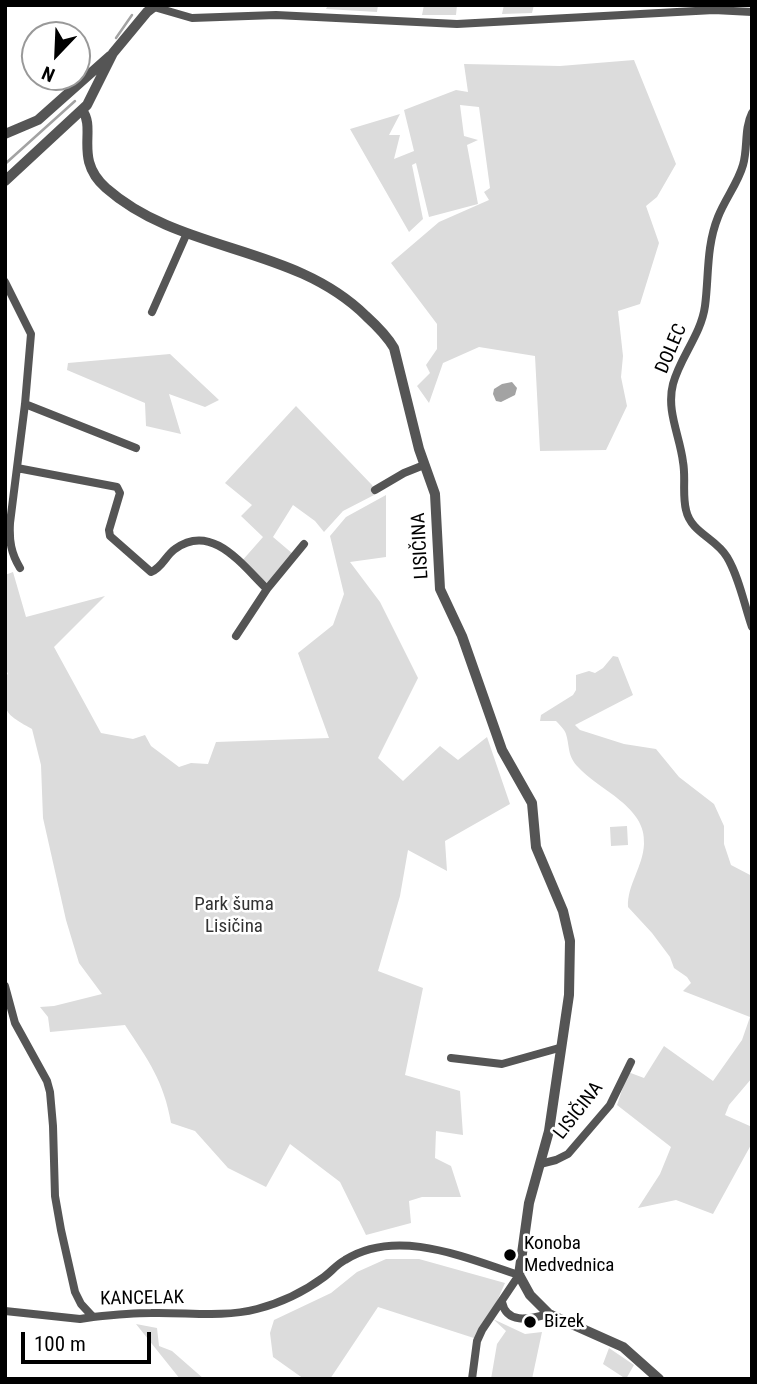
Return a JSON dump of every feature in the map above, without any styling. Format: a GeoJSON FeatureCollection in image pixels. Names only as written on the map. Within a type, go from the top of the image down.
{"type":"FeatureCollection","features":[{"type":"Feature","properties":{"kind":"street"},"geometry":{"type":"LineString","coordinates":[[91,72],[113,53],[149,7],[192,18],[300,16],[457,24],[700,11],[752,12]]}},
{"type":"Feature","properties":{"kind":"street"},"geometry":{"type":"LineString","coordinates":[[5,181],[82,110],[91,99],[113,53]]}},
{"type":"Feature","properties":{"kind":"street"},"geometry":{"type":"LineString","coordinates":[[5,134],[38,120],[70,91]]}},
{"type":"Feature","properties":{"kind":"street"},"geometry":{"type":"LineString","coordinates":[[88,91],[91,99]]}},
{"type":"Feature","properties":{"kind":"street","name":"LISIČINA"},"geometry":{"type":"LineString","coordinates":[[82,110],[87,120],[85,142],[88,164],[103,186],[145,216],[281,264],[336,289],[389,339],[394,348],[424,464],[435,494],[440,589],[462,636],[502,750],[532,803],[536,847],[566,919],[570,941],[571,968],[549,1131],[529,1203],[519,1275],[493,1311],[477,1341],[472,1379]]}},
{"type":"Feature","properties":{"kind":"street","name":"DOLEC"},"geometry":{"type":"LineString","coordinates":[[752,113],[748,121],[744,164],[717,219],[712,236],[702,320],[679,369],[671,395],[675,429],[683,461],[686,513],[701,534],[726,555],[752,627]]}},
{"type":"Feature","properties":{"kind":"street"},"geometry":{"type":"LineString","coordinates":[[152,313],[187,233]]}},
{"type":"Feature","properties":{"kind":"street"},"geometry":{"type":"LineString","coordinates":[[5,282],[31,334],[9,543],[20,568]]}},
{"type":"Feature","properties":{"kind":"street"},"geometry":{"type":"LineString","coordinates":[[25,404],[136,448]]}},
{"type":"Feature","properties":{"kind":"street"},"geometry":{"type":"LineString","coordinates":[[375,490],[424,464]]}},
{"type":"Feature","properties":{"kind":"street"},"geometry":{"type":"LineString","coordinates":[[17,468],[117,487],[121,493],[109,530],[110,536],[151,572],[156,570],[174,549],[186,544],[212,541],[224,548],[267,589]]}},
{"type":"Feature","properties":{"kind":"street"},"geometry":{"type":"LineString","coordinates":[[236,636],[267,589],[304,544]]}},
{"type":"Feature","properties":{"kind":"street","name":"KANCELAK"},"geometry":{"type":"LineString","coordinates":[[5,986],[15,1023],[50,1092],[54,1126],[55,1196],[61,1230],[75,1292],[80,1304],[93,1317],[152,1313],[227,1314],[258,1309],[301,1291],[359,1252],[388,1245],[428,1249],[519,1275]]}},
{"type":"Feature","properties":{"kind":"street"},"geometry":{"type":"LineString","coordinates":[[451,1058],[502,1064],[559,1048]]}},
{"type":"Feature","properties":{"kind":"street","name":"LISIČINA"},"geometry":{"type":"LineString","coordinates":[[540,1164],[568,1154],[610,1105],[631,1062]]}},
{"type":"Feature","properties":{"kind":"street"},"geometry":{"type":"LineString","coordinates":[[519,1275],[530,1294],[549,1314],[623,1347],[659,1379]]}},
{"type":"Feature","properties":{"kind":"street"},"geometry":{"type":"LineString","coordinates":[[502,1302],[506,1313],[513,1317],[521,1319],[549,1314]]}},
{"type":"Feature","properties":{"kind":"street"},"geometry":{"type":"LineString","coordinates":[[5,1311],[80,1319],[93,1317]]}},
{"type":"Feature","properties":{"kind":"green space"},"geometry":{"type":"Polygon","coordinates":[[[328,5],[378,5],[377,12],[326,9],[328,5]]]}},
{"type":"Feature","properties":{"kind":"green space"},"geometry":{"type":"Polygon","coordinates":[[[424,5],[457,5],[456,15],[422,15],[424,5]]]}},
{"type":"Feature","properties":{"kind":"green space"},"geometry":{"type":"Polygon","coordinates":[[[504,5],[534,5],[532,13],[502,14],[504,5]]]}},
{"type":"Feature","properties":{"kind":"green space"},"geometry":{"type":"Polygon","coordinates":[[[634,60],[676,164],[657,197],[646,206],[659,243],[640,304],[618,311],[623,356],[621,377],[627,406],[606,450],[540,451],[535,356],[479,347],[443,363],[429,403],[417,386],[430,373],[426,365],[437,349],[437,324],[391,263],[439,222],[489,200],[484,192],[490,188],[479,107],[460,105],[464,136],[478,140],[467,145],[478,204],[429,217],[416,163],[412,165],[423,219],[409,232],[350,129],[400,114],[389,135],[400,135],[394,159],[414,151],[404,110],[456,90],[468,92],[464,64],[560,66],[634,60]]]}},
{"type":"Feature","properties":{"kind":"green space"},"geometry":{"type":"Polygon","coordinates":[[[170,354],[219,400],[205,407],[169,394],[181,434],[146,426],[145,403],[67,370],[68,363],[170,354]]]}},
{"type":"Feature","properties":{"kind":"green space"},"geometry":{"type":"Polygon","coordinates":[[[296,406],[372,485],[376,494],[343,511],[324,532],[315,521],[293,505],[273,537],[293,554],[271,586],[241,562],[263,537],[241,516],[252,505],[225,483],[296,406]]]}},
{"type":"Feature","properties":{"kind":"green space","name":"Park šuma Lisičina"},"geometry":{"type":"Polygon","coordinates":[[[386,495],[386,557],[350,562],[380,602],[418,678],[378,758],[403,781],[440,746],[458,760],[487,737],[510,804],[445,841],[447,871],[408,850],[400,896],[378,971],[423,988],[405,1075],[460,1091],[463,1135],[436,1131],[435,1158],[451,1166],[461,1197],[422,1197],[409,1201],[411,1223],[366,1235],[340,1182],[290,1144],[266,1187],[228,1168],[195,1131],[171,1123],[159,1083],[148,1060],[125,1025],[50,1032],[48,1017],[40,1007],[102,994],[79,963],[66,920],[43,818],[41,765],[32,729],[14,718],[6,709],[5,676],[8,674],[5,667],[5,575],[13,572],[26,617],[105,596],[54,647],[101,733],[133,739],[145,735],[151,746],[179,767],[191,763],[208,764],[216,742],[329,738],[298,653],[333,625],[344,594],[330,536],[346,517],[386,495]]]}},
{"type":"Feature","properties":{"kind":"green space"},"geometry":{"type":"Polygon","coordinates":[[[613,656],[618,657],[633,695],[575,725],[580,730],[624,744],[656,749],[679,777],[714,804],[724,826],[724,844],[731,865],[752,876],[752,1078],[729,1105],[725,1115],[752,1127],[752,1143],[713,1214],[676,1200],[638,1208],[660,1174],[671,1147],[617,1105],[628,1072],[644,1078],[664,1046],[713,1081],[742,1040],[750,1017],[683,991],[691,983],[674,968],[670,957],[652,933],[628,907],[644,844],[643,831],[638,820],[620,800],[575,764],[565,732],[557,722],[540,721],[541,715],[573,695],[576,690],[576,675],[589,671],[595,673],[613,656]]]}},
{"type":"Feature","properties":{"kind":"green space"},"geometry":{"type":"Polygon","coordinates":[[[627,826],[628,845],[611,846],[610,827],[627,826]]]}},
{"type":"Feature","properties":{"kind":"green space"},"geometry":{"type":"Polygon","coordinates":[[[386,1259],[419,1259],[505,1283],[480,1340],[378,1307],[330,1379],[304,1379],[273,1357],[270,1333],[274,1320],[331,1293],[357,1272],[386,1259]]]}},
{"type":"Feature","properties":{"kind":"green space"},"geometry":{"type":"Polygon","coordinates":[[[493,1319],[525,1334],[542,1332],[532,1379],[491,1379],[497,1344],[506,1331],[493,1319]]]}},
{"type":"Feature","properties":{"kind":"green space"},"geometry":{"type":"Polygon","coordinates":[[[136,1324],[157,1328],[159,1346],[172,1351],[204,1379],[180,1379],[136,1324]]]}},
{"type":"Feature","properties":{"kind":"green space"},"geometry":{"type":"Polygon","coordinates":[[[609,1348],[634,1365],[626,1379],[603,1364],[609,1348]]]}},
{"type":"Feature","properties":{"kind":"shaded area"},"geometry":{"type":"Polygon","coordinates":[[[512,382],[517,388],[515,395],[501,402],[496,401],[494,389],[512,382]]]}},
{"type":"Feature","properties":{"kind":"waterway"},"geometry":{"type":"LineString","coordinates":[[116,38],[132,15]]}},
{"type":"Feature","properties":{"kind":"waterway"},"geometry":{"type":"LineString","coordinates":[[5,164],[75,101]]}},
{"type":"Feature","properties":{"kind":"place","name":"Konoba Medvednica"},"geometry":{"type":"Point","coordinates":[510,1255]}},
{"type":"Feature","properties":{"kind":"place","name":"Bizek"},"geometry":{"type":"Point","coordinates":[530,1322]}}]}
